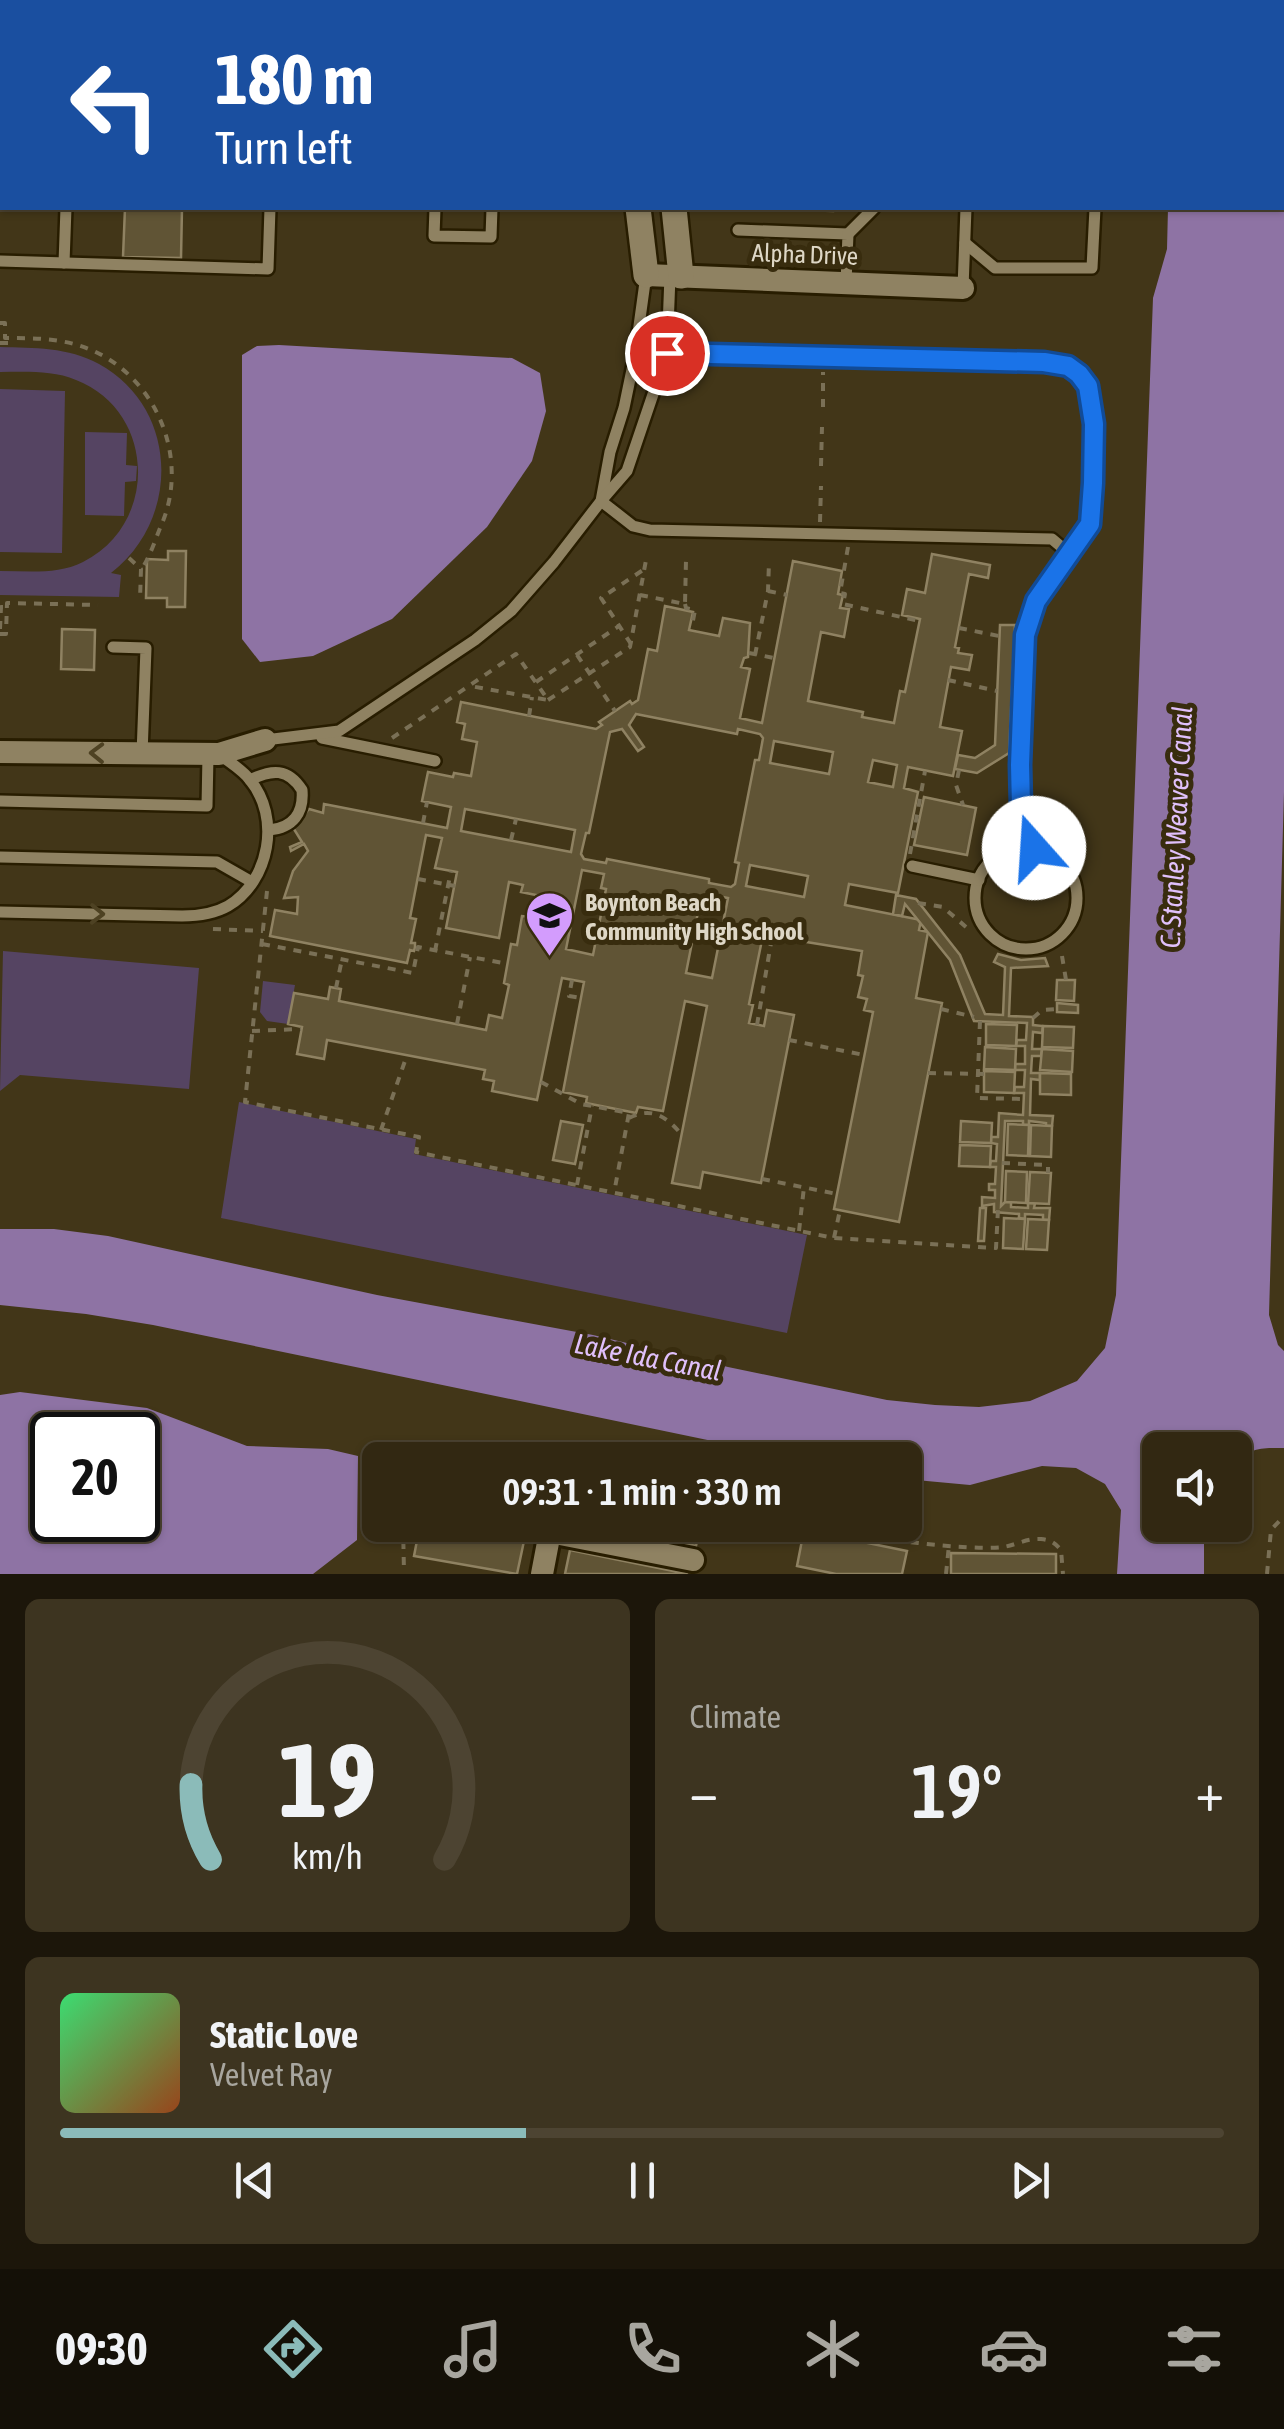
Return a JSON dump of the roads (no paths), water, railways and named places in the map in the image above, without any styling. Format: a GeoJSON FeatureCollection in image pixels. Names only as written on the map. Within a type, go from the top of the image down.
{"type":"FeatureCollection","features":[{"type":"Feature","properties":{"kind":"street"},"geometry":{"type":"LineString","coordinates":[[639,210],[666,275]]}},
{"type":"Feature","properties":{"kind":"street"},"geometry":{"type":"LineString","coordinates":[[666,275],[674,210]]}},
{"type":"Feature","properties":{"kind":"street","name":"Alpha Drive"},"geometry":{"type":"LineString","coordinates":[[666,275],[962,288]]}},
{"type":"Feature","properties":{"kind":"street"},"geometry":{"type":"LineString","coordinates":[[0,752],[214,755],[265,740]]}},
{"type":"Feature","properties":{"kind":"street"},"geometry":{"type":"LineString","coordinates":[[542,1574],[548,1542]]}},
{"type":"Feature","properties":{"kind":"street"},"geometry":{"type":"LineString","coordinates":[[601,1542],[693,1560]]}},
{"type":"Feature","properties":{"kind":"lane"},"geometry":{"type":"LineString","coordinates":[[64,262],[66,210]]}},
{"type":"Feature","properties":{"kind":"lane"},"geometry":{"type":"LineString","coordinates":[[0,261],[268,268],[270,210]]}},
{"type":"Feature","properties":{"kind":"lane"},"geometry":{"type":"LineString","coordinates":[[434,210],[434,236],[491,237],[492,210]]}},
{"type":"Feature","properties":{"kind":"lane"},"geometry":{"type":"LineString","coordinates":[[846,283],[848,234],[872,210]]}},
{"type":"Feature","properties":{"kind":"lane"},"geometry":{"type":"LineString","coordinates":[[962,288],[966,210]]}},
{"type":"Feature","properties":{"kind":"lane"},"geometry":{"type":"LineString","coordinates":[[965,243],[995,268],[1092,268],[1095,210]]}},
{"type":"Feature","properties":{"kind":"lane"},"geometry":{"type":"LineString","coordinates":[[738,230],[848,234]]}},
{"type":"Feature","properties":{"kind":"lane"},"geometry":{"type":"LineString","coordinates":[[265,740],[340,731],[487,630],[511,610],[554,562],[628,471],[667,353],[666,275]]}},
{"type":"Feature","properties":{"kind":"lane"},"geometry":{"type":"LineString","coordinates":[[601,502],[634,355],[666,275]]}},
{"type":"Feature","properties":{"kind":"lane"},"geometry":{"type":"LineString","coordinates":[[667,353],[1044,362],[1068,366],[1088,386],[1094,424],[1090,524],[1036,601],[1025,635],[1020,765],[1022,847]]}},
{"type":"Feature","properties":{"kind":"lane"},"geometry":{"type":"LineString","coordinates":[[601,502],[632,526],[650,530],[1052,539],[1071,555]]}},
{"type":"Feature","properties":{"kind":"lane"},"geometry":{"type":"LineString","coordinates":[[114,648],[146,648],[142,754]]}},
{"type":"Feature","properties":{"kind":"lane"},"geometry":{"type":"LineString","coordinates":[[313,736],[434,761]]}},
{"type":"Feature","properties":{"kind":"lane"},"geometry":{"type":"LineString","coordinates":[[0,801],[207,806],[214,755],[250,780],[263,804],[269,830],[269,844],[252,882],[226,907],[200,916],[0,912]]}},
{"type":"Feature","properties":{"kind":"lane"},"geometry":{"type":"LineString","coordinates":[[250,780],[278,770],[288,774],[302,790],[300,812],[295,820],[280,829],[269,830]]}},
{"type":"Feature","properties":{"kind":"lane"},"geometry":{"type":"LineString","coordinates":[[1034,848],[1055,856],[1070,872],[1077,894],[1074,916],[1069,927],[1052,942],[1019,949],[998,940],[978,914],[979,880],[992,861],[1011,849],[1034,848]]}},
{"type":"Feature","properties":{"kind":"lane"},"geometry":{"type":"LineString","coordinates":[[0,857],[217,862],[252,882]]}},
{"type":"Feature","properties":{"kind":"lane"},"geometry":{"type":"LineString","coordinates":[[912,866],[979,880]]}},
{"type":"Feature","properties":{"kind":"water"},"geometry":{"type":"Polygon","coordinates":[[[1168,210],[1284,210],[1284,792],[1269,1315],[1278,1345],[1284,1351],[1284,1448],[1252,1452],[1252,1432],[1142,1432],[1142,1542],[1204,1542],[1204,1574],[1117,1574],[1121,1510],[1105,1484],[1076,1468],[1042,1466],[970,1485],[922,1481],[922,1442],[717,1442],[153,1325],[0,1305],[0,1229],[54,1229],[108,1236],[377,1295],[593,1335],[887,1400],[979,1407],[1030,1401],[1077,1381],[1105,1348],[1116,1295],[1153,298],[1167,249],[1168,210]]]}},
{"type":"Feature","properties":{"kind":"water"},"geometry":{"type":"Polygon","coordinates":[[[257,346],[512,358],[540,373],[546,411],[532,461],[487,527],[392,619],[313,656],[260,662],[242,639],[242,355],[257,346]]]}},
{"type":"Feature","properties":{"kind":"water"},"geometry":{"type":"Polygon","coordinates":[[[20,1392],[158,1412],[30,1412],[30,1542],[160,1542],[160,1413],[247,1446],[328,1449],[358,1456],[357,1540],[313,1574],[0,1574],[0,1395],[20,1392]]]}},
{"type":"Feature","properties":{"kind":"place","name":"Boynton Beach Community High School"},"geometry":{"type":"Point","coordinates":[550,958]}},
{"type":"Feature","properties":{"kind":"water label","name":"C. Stanley Weaver Canal"},"geometry":{"type":"Point","coordinates":[1176,827]}},
{"type":"Feature","properties":{"kind":"water label","name":"Lake Ida Canal"},"geometry":{"type":"Point","coordinates":[648,1357]}}]}
